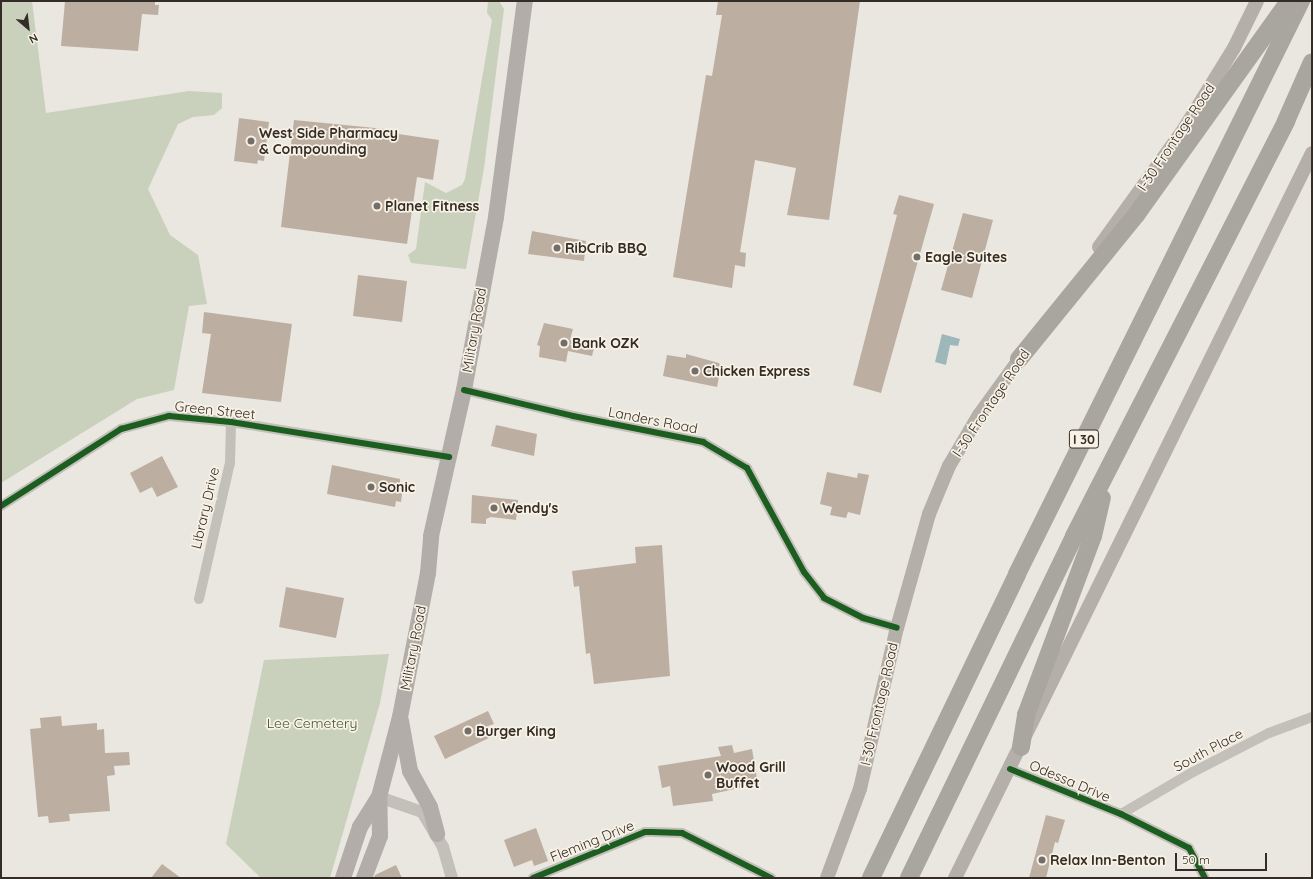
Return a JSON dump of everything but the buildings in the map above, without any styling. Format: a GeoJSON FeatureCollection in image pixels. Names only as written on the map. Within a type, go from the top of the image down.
{"type":"FeatureCollection","features":[{"type":"Feature","properties":{"kind":"highway"},"geometry":{"type":"LineString","coordinates":[[1020,359],[1136,215],[1289,1]]}},
{"type":"Feature","properties":{"kind":"highway","name":"I 30"},"geometry":{"type":"LineString","coordinates":[[871,878],[1016,574],[1301,1]]}},
{"type":"Feature","properties":{"kind":"highway","name":"I 30"},"geometry":{"type":"LineString","coordinates":[[909,878],[1074,536],[1286,121],[1312,62]]}},
{"type":"Feature","properties":{"kind":"highway"},"geometry":{"type":"LineString","coordinates":[[1021,747],[1026,715],[1093,536],[1107,474]]}},
{"type":"Feature","properties":{"kind":"main road","name":"Military Road"},"geometry":{"type":"LineString","coordinates":[[364,878],[380,836],[379,797],[400,717],[428,573],[431,536],[464,390],[497,209],[525,1]]}},
{"type":"Feature","properties":{"kind":"main road","name":"I-30 Frontage Road"},"geometry":{"type":"LineString","coordinates":[[826,878],[860,789],[897,628],[929,514],[949,466],[979,415],[1184,130],[1234,48],[1257,1]]}},
{"type":"Feature","properties":{"kind":"main road"},"geometry":{"type":"LineString","coordinates":[[955,878],[1021,747],[1312,153]]}},
{"type":"Feature","properties":{"kind":"main road"},"geometry":{"type":"LineString","coordinates":[[400,717],[410,771],[430,807],[437,834]]}},
{"type":"Feature","properties":{"kind":"main road","name":"Military Road"},"geometry":{"type":"LineString","coordinates":[[343,878],[360,827],[379,797]]}},
{"type":"Feature","properties":{"kind":"street","name":"Landers Road"},"geometry":{"type":"LineString","coordinates":[[464,390],[573,416],[703,442],[748,468],[804,572],[824,598],[864,618],[897,628]]}},
{"type":"Feature","properties":{"kind":"street","name":"Green Street"},"geometry":{"type":"LineString","coordinates":[[1,506],[103,439],[140,422],[181,416],[231,422],[449,457]]}},
{"type":"Feature","properties":{"kind":"street","name":"Library Drive"},"geometry":{"type":"LineString","coordinates":[[199,599],[230,463],[231,422]]}},
{"type":"Feature","properties":{"kind":"street","name":"South Place"},"geometry":{"type":"LineString","coordinates":[[1121,814],[1193,772],[1270,734],[1312,717]]}},
{"type":"Feature","properties":{"kind":"street","name":"Odessa Drive"},"geometry":{"type":"LineString","coordinates":[[1010,769],[1121,814],[1189,848],[1205,878]]}},
{"type":"Feature","properties":{"kind":"street"},"geometry":{"type":"LineString","coordinates":[[379,797],[422,812],[437,834],[452,878]]}},
{"type":"Feature","properties":{"kind":"street","name":"Fleming Drive"},"geometry":{"type":"LineString","coordinates":[[533,878],[645,832],[652,832],[682,833],[771,878]]}},
{"type":"Feature","properties":{"kind":"green space"},"geometry":{"type":"Polygon","coordinates":[[[1,1],[32,1],[46,113],[189,91],[222,93],[222,108],[214,115],[193,117],[178,124],[148,189],[170,235],[198,255],[207,304],[189,306],[174,390],[137,399],[1,483],[1,1]]]}},
{"type":"Feature","properties":{"kind":"green space"},"geometry":{"type":"Polygon","coordinates":[[[488,1],[499,1],[504,9],[484,168],[466,269],[411,263],[408,255],[416,249],[425,182],[446,193],[462,185],[465,179],[492,20],[487,13],[488,1]]]}},
{"type":"Feature","properties":{"kind":"green space","name":"Lee Cemetery"},"geometry":{"type":"Polygon","coordinates":[[[389,654],[380,703],[330,878],[261,878],[226,844],[264,660],[389,654]]]}},
{"type":"Feature","properties":{"kind":"water"},"geometry":{"type":"Polygon","coordinates":[[[942,334],[960,339],[958,346],[950,345],[946,365],[935,362],[942,334]]]}},
{"type":"Feature","properties":{"kind":"cycle path"},"geometry":{"type":"LineString","coordinates":[[464,390],[573,416],[703,442],[747,468],[804,572],[824,598],[863,618],[897,628]]}},
{"type":"Feature","properties":{"kind":"cycle path"},"geometry":{"type":"LineString","coordinates":[[1,506],[121,429],[169,416],[231,422],[449,457]]}},
{"type":"Feature","properties":{"kind":"cycle path"},"geometry":{"type":"LineString","coordinates":[[1010,769],[1121,814],[1189,848],[1205,878]]}},
{"type":"Feature","properties":{"kind":"cycle path"},"geometry":{"type":"LineString","coordinates":[[533,878],[645,832],[682,833],[771,878]]}},
{"type":"Feature","properties":{"kind":"place","name":"West Side Pharmacy & Compounding"},"geometry":{"type":"Point","coordinates":[251,141]}},
{"type":"Feature","properties":{"kind":"place","name":"Planet Fitness"},"geometry":{"type":"Point","coordinates":[377,206]}},
{"type":"Feature","properties":{"kind":"place","name":"RibCrib BBQ"},"geometry":{"type":"Point","coordinates":[557,248]}},
{"type":"Feature","properties":{"kind":"place","name":"Eagle Suites"},"geometry":{"type":"Point","coordinates":[917,257]}},
{"type":"Feature","properties":{"kind":"place","name":"Bank OZK"},"geometry":{"type":"Point","coordinates":[564,343]}},
{"type":"Feature","properties":{"kind":"place","name":"Chicken Express"},"geometry":{"type":"Point","coordinates":[695,371]}},
{"type":"Feature","properties":{"kind":"place","name":"Sonic"},"geometry":{"type":"Point","coordinates":[371,487]}},
{"type":"Feature","properties":{"kind":"place","name":"Wendy's"},"geometry":{"type":"Point","coordinates":[494,508]}},
{"type":"Feature","properties":{"kind":"place","name":"Burger King"},"geometry":{"type":"Point","coordinates":[468,731]}},
{"type":"Feature","properties":{"kind":"place","name":"Wood Grill Buffet"},"geometry":{"type":"Point","coordinates":[708,775]}},
{"type":"Feature","properties":{"kind":"place","name":"Relax Inn-Benton"},"geometry":{"type":"Point","coordinates":[1042,860]}}]}
